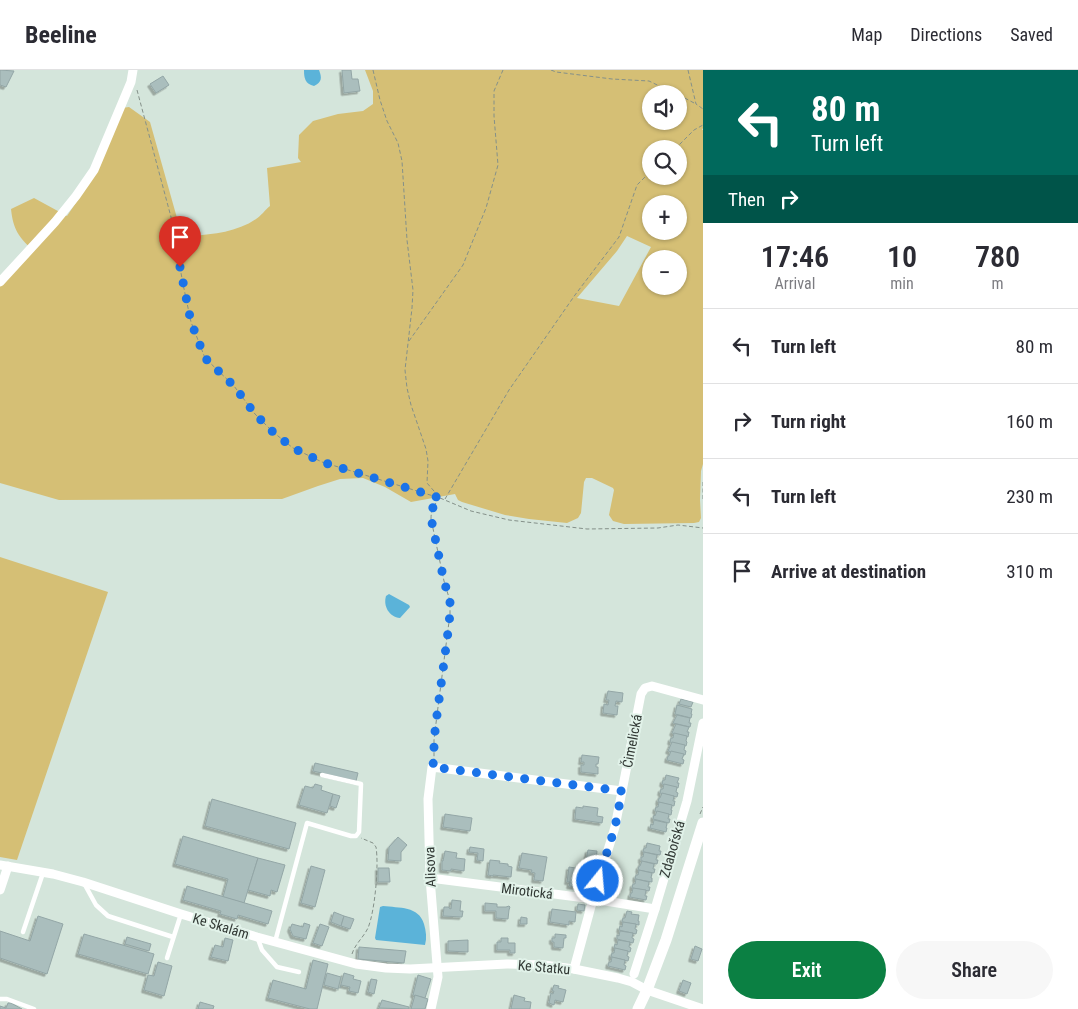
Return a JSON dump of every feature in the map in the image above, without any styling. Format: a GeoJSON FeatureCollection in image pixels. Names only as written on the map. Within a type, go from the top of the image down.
{"type":"FeatureCollection","features":[{"type":"Feature","properties":{"kind":"street"},"geometry":{"type":"LineString","coordinates":[[0,282],[55,222],[94,170],[131,82],[133,70]]}},
{"type":"Feature","properties":{"kind":"street","name":"Čimelická"},"geometry":{"type":"LineString","coordinates":[[574,969],[615,827],[641,694],[645,688],[652,686],[703,700]]}},
{"type":"Feature","properties":{"kind":"street","name":"Zdabořská"},"geometry":{"type":"LineString","coordinates":[[634,974],[686,801],[703,722]]}},
{"type":"Feature","properties":{"kind":"street"},"geometry":{"type":"LineString","coordinates":[[432,767],[622,791]]}},
{"type":"Feature","properties":{"kind":"street","name":"Alisova"},"geometry":{"type":"LineString","coordinates":[[431,1009],[438,977],[430,878],[428,799],[432,767]]}},
{"type":"Feature","properties":{"kind":"street","name":"Zdabořská"},"geometry":{"type":"LineString","coordinates":[[638,1009],[666,940],[703,823]]}},
{"type":"Feature","properties":{"kind":"street"},"geometry":{"type":"LineString","coordinates":[[0,890],[4,866]]}},
{"type":"Feature","properties":{"kind":"street","name":"Ke Skalám"},"geometry":{"type":"LineString","coordinates":[[4,866],[83,882],[180,914],[350,962],[386,968],[438,967]]}},
{"type":"Feature","properties":{"kind":"street","name":"Mirotická"},"geometry":{"type":"LineString","coordinates":[[430,878],[655,909]]}},
{"type":"Feature","properties":{"kind":"street","name":"Ke Statku"},"geometry":{"type":"LineString","coordinates":[[438,967],[544,965],[574,969],[632,982],[647,990],[703,1009]]}},
{"type":"Feature","properties":{"kind":"lane"},"geometry":{"type":"LineString","coordinates":[[275,942],[306,823],[351,836],[356,836],[359,832],[361,784],[322,776]]}},
{"type":"Feature","properties":{"kind":"lane"},"geometry":{"type":"LineString","coordinates":[[23,932],[43,873]]}},
{"type":"Feature","properties":{"kind":"lane"},"geometry":{"type":"LineString","coordinates":[[83,882],[96,905],[108,916],[173,937]]}},
{"type":"Feature","properties":{"kind":"lane"},"geometry":{"type":"LineString","coordinates":[[167,958],[180,914]]}},
{"type":"Feature","properties":{"kind":"lane"},"geometry":{"type":"LineString","coordinates":[[257,937],[262,950],[277,967],[299,972]]}},
{"type":"Feature","properties":{"kind":"lane"},"geometry":{"type":"LineString","coordinates":[[0,999],[7,999],[34,1009]]}},
{"type":"Feature","properties":{"kind":"path"},"geometry":{"type":"LineString","coordinates":[[373,70],[380,100],[387,121],[398,143],[402,160],[407,240],[413,290],[405,370],[406,388],[426,449],[428,461],[427,483],[440,498]]}},
{"type":"Feature","properties":{"kind":"path"},"geometry":{"type":"LineString","coordinates":[[408,342],[464,265],[486,208],[498,165],[494,91],[502,70]]}},
{"type":"Feature","properties":{"kind":"path"},"geometry":{"type":"LineString","coordinates":[[551,70],[612,79],[650,80],[659,85]]}},
{"type":"Feature","properties":{"kind":"path"},"geometry":{"type":"LineString","coordinates":[[688,70],[696,104]]}},
{"type":"Feature","properties":{"kind":"path"},"geometry":{"type":"LineString","coordinates":[[131,82],[137,88],[171,217],[191,322],[205,358],[234,386],[255,414],[293,448],[322,462],[440,498],[471,511],[509,520],[587,529],[658,528],[678,525],[703,528]]}},
{"type":"Feature","properties":{"kind":"path"},"geometry":{"type":"LineString","coordinates":[[687,99],[703,109]]}},
{"type":"Feature","properties":{"kind":"path"},"geometry":{"type":"LineString","coordinates":[[684,140],[694,130],[703,125]]}},
{"type":"Feature","properties":{"kind":"path"},"geometry":{"type":"LineString","coordinates":[[444,500],[509,390],[575,295],[619,237],[637,185],[642,180]]}},
{"type":"Feature","properties":{"kind":"path"},"geometry":{"type":"LineString","coordinates":[[703,482],[703,500]]}},
{"type":"Feature","properties":{"kind":"path"},"geometry":{"type":"LineString","coordinates":[[432,767],[450,614],[450,601],[431,518],[431,510],[440,498]]}},
{"type":"Feature","properties":{"kind":"path"},"geometry":{"type":"LineString","coordinates":[[350,962],[354,948],[369,926],[376,888],[376,847],[373,843],[356,836]]}},
{"type":"Feature","properties":{"kind":"shaded area"},"geometry":{"type":"Polygon","coordinates":[[[365,70],[703,70],[703,464],[701,471],[701,518],[699,522],[624,524],[613,521],[609,515],[614,490],[592,478],[586,478],[584,482],[581,513],[578,518],[567,523],[505,515],[462,502],[458,500],[455,494],[411,502],[385,487],[363,478],[340,479],[282,499],[59,500],[0,483],[0,286],[34,251],[18,233],[13,222],[11,209],[34,198],[67,216],[96,173],[122,108],[129,107],[150,122],[177,218],[183,228],[192,236],[233,230],[256,219],[270,206],[267,168],[301,162],[298,158],[299,135],[313,121],[338,114],[363,111],[373,104],[373,91],[365,70]]]}},
{"type":"Feature","properties":{"kind":"shaded area"},"geometry":{"type":"Polygon","coordinates":[[[0,557],[108,592],[17,860],[0,857],[0,557]]]}},
{"type":"Feature","properties":{"kind":"water"},"geometry":{"type":"Polygon","coordinates":[[[304,70],[319,70],[321,78],[319,83],[314,86],[309,84],[305,78],[304,70]]]}},
{"type":"Feature","properties":{"kind":"water"},"geometry":{"type":"Polygon","coordinates":[[[389,594],[410,607],[400,618],[393,616],[386,607],[385,600],[389,594]]]}},
{"type":"Feature","properties":{"kind":"water"},"geometry":{"type":"Polygon","coordinates":[[[380,907],[408,909],[418,914],[425,927],[425,945],[376,940],[380,907]]]}},
{"type":"Feature","properties":{"kind":"building"},"geometry":{"type":"Polygon","coordinates":[[[0,70],[14,71],[6,87],[0,85],[0,70]]]}},
{"type":"Feature","properties":{"kind":"building"},"geometry":{"type":"Polygon","coordinates":[[[342,70],[351,70],[352,79],[358,79],[360,91],[344,93],[342,70]]]}},
{"type":"Feature","properties":{"kind":"building"},"geometry":{"type":"Polygon","coordinates":[[[163,76],[169,85],[156,93],[150,84],[163,76]]]}},
{"type":"Feature","properties":{"kind":"building"},"geometry":{"type":"Polygon","coordinates":[[[608,691],[623,693],[622,702],[616,701],[615,706],[618,706],[617,715],[603,713],[604,704],[608,705],[609,700],[606,700],[608,691]]]}},
{"type":"Feature","properties":{"kind":"building"},"geometry":{"type":"Polygon","coordinates":[[[681,699],[693,702],[691,707],[679,704],[681,699]]]}},
{"type":"Feature","properties":{"kind":"building"},"geometry":{"type":"Polygon","coordinates":[[[677,705],[692,709],[691,718],[675,714],[677,705]]]}},
{"type":"Feature","properties":{"kind":"building"},"geometry":{"type":"Polygon","coordinates":[[[677,715],[690,718],[690,727],[673,723],[677,715]]]}},
{"type":"Feature","properties":{"kind":"building"},"geometry":{"type":"Polygon","coordinates":[[[676,724],[689,727],[688,737],[672,733],[676,724]]]}},
{"type":"Feature","properties":{"kind":"building"},"geometry":{"type":"Polygon","coordinates":[[[674,733],[687,736],[686,746],[670,742],[674,733]]]}},
{"type":"Feature","properties":{"kind":"building"},"geometry":{"type":"Polygon","coordinates":[[[672,742],[685,745],[685,755],[668,751],[672,742]]]}},
{"type":"Feature","properties":{"kind":"building"},"geometry":{"type":"Polygon","coordinates":[[[671,751],[684,754],[683,764],[667,760],[671,751]]]}},
{"type":"Feature","properties":{"kind":"building"},"geometry":{"type":"Polygon","coordinates":[[[582,755],[599,757],[598,764],[596,764],[598,774],[581,772],[581,765],[584,765],[584,762],[581,762],[582,755]]]}},
{"type":"Feature","properties":{"kind":"building"},"geometry":{"type":"Polygon","coordinates":[[[315,763],[358,773],[356,781],[313,771],[315,763]]]}},
{"type":"Feature","properties":{"kind":"building"},"geometry":{"type":"Polygon","coordinates":[[[666,775],[679,778],[678,788],[662,784],[666,775]]]}},
{"type":"Feature","properties":{"kind":"building"},"geometry":{"type":"Polygon","coordinates":[[[315,784],[322,786],[321,790],[333,794],[327,813],[299,805],[305,786],[313,788],[315,784]]]}},
{"type":"Feature","properties":{"kind":"building"},"geometry":{"type":"Polygon","coordinates":[[[664,784],[677,787],[677,797],[660,793],[664,784]]]}},
{"type":"Feature","properties":{"kind":"building"},"geometry":{"type":"Polygon","coordinates":[[[662,793],[674,796],[674,806],[658,802],[662,793]]]}},
{"type":"Feature","properties":{"kind":"building"},"geometry":{"type":"Polygon","coordinates":[[[333,794],[340,796],[336,808],[330,806],[333,794]]]}},
{"type":"Feature","properties":{"kind":"building"},"geometry":{"type":"Polygon","coordinates":[[[212,799],[296,823],[289,849],[205,826],[212,799]]]}},
{"type":"Feature","properties":{"kind":"building"},"geometry":{"type":"Polygon","coordinates":[[[659,802],[672,805],[671,815],[655,811],[659,802]]]}},
{"type":"Feature","properties":{"kind":"building"},"geometry":{"type":"Polygon","coordinates":[[[583,806],[598,808],[597,816],[603,817],[602,823],[575,819],[576,807],[583,808],[583,806]]]}},
{"type":"Feature","properties":{"kind":"building"},"geometry":{"type":"Polygon","coordinates":[[[657,811],[669,814],[669,823],[653,819],[657,811]]]}},
{"type":"Feature","properties":{"kind":"building"},"geometry":{"type":"Polygon","coordinates":[[[445,814],[472,818],[470,831],[443,827],[445,814]]]}},
{"type":"Feature","properties":{"kind":"building"},"geometry":{"type":"Polygon","coordinates":[[[654,820],[667,823],[666,832],[650,828],[654,820]]]}},
{"type":"Feature","properties":{"kind":"building"},"geometry":{"type":"Polygon","coordinates":[[[183,836],[258,858],[244,903],[223,897],[228,879],[175,864],[183,836]]]}},
{"type":"Feature","properties":{"kind":"building"},"geometry":{"type":"Polygon","coordinates":[[[398,837],[407,845],[401,852],[401,861],[388,860],[389,847],[398,837]]]}},
{"type":"Feature","properties":{"kind":"building"},"geometry":{"type":"Polygon","coordinates":[[[647,843],[660,846],[660,855],[643,852],[647,843]]]}},
{"type":"Feature","properties":{"kind":"building"},"geometry":{"type":"Polygon","coordinates":[[[470,847],[484,849],[483,861],[477,860],[478,853],[469,852],[470,847]]]}},
{"type":"Feature","properties":{"kind":"building"},"geometry":{"type":"Polygon","coordinates":[[[588,850],[597,851],[596,861],[586,860],[588,850]]]}},
{"type":"Feature","properties":{"kind":"building"},"geometry":{"type":"Polygon","coordinates":[[[445,851],[457,853],[456,858],[465,859],[464,871],[442,870],[445,851]]]}},
{"type":"Feature","properties":{"kind":"building"},"geometry":{"type":"Polygon","coordinates":[[[644,852],[657,855],[657,864],[641,861],[644,852]]]}},
{"type":"Feature","properties":{"kind":"building"},"geometry":{"type":"Polygon","coordinates":[[[522,853],[547,857],[543,881],[534,880],[535,873],[531,872],[532,870],[519,868],[522,853]]]}},
{"type":"Feature","properties":{"kind":"building"},"geometry":{"type":"Polygon","coordinates":[[[258,858],[285,865],[277,892],[271,890],[270,896],[248,890],[258,858]]]}},
{"type":"Feature","properties":{"kind":"building"},"geometry":{"type":"Polygon","coordinates":[[[490,860],[500,861],[499,863],[508,864],[508,866],[512,867],[511,877],[488,875],[490,860]]]}},
{"type":"Feature","properties":{"kind":"building"},"geometry":{"type":"Polygon","coordinates":[[[642,861],[654,864],[654,873],[638,870],[642,861]]]}},
{"type":"Feature","properties":{"kind":"building"},"geometry":{"type":"Polygon","coordinates":[[[311,866],[325,870],[315,907],[301,903],[311,866]]]}},
{"type":"Feature","properties":{"kind":"building"},"geometry":{"type":"Polygon","coordinates":[[[569,867],[588,870],[585,888],[569,886],[570,882],[567,882],[569,867]]]}},
{"type":"Feature","properties":{"kind":"building"},"geometry":{"type":"Polygon","coordinates":[[[378,868],[389,868],[390,882],[378,882],[378,868]]]}},
{"type":"Feature","properties":{"kind":"building"},"geometry":{"type":"Polygon","coordinates":[[[639,870],[652,873],[652,882],[635,879],[639,870]]]}},
{"type":"Feature","properties":{"kind":"building"},"geometry":{"type":"Polygon","coordinates":[[[636,879],[649,882],[649,891],[632,888],[636,879]]]}},
{"type":"Feature","properties":{"kind":"building"},"geometry":{"type":"Polygon","coordinates":[[[187,886],[272,911],[268,924],[238,915],[237,919],[220,914],[221,911],[183,900],[187,886]]]}},
{"type":"Feature","properties":{"kind":"building"},"geometry":{"type":"Polygon","coordinates":[[[633,888],[646,890],[646,900],[630,897],[633,888]]]}},
{"type":"Feature","properties":{"kind":"building"},"geometry":{"type":"Polygon","coordinates":[[[452,900],[461,901],[460,911],[463,911],[462,917],[443,916],[444,907],[451,909],[452,900]]]}},
{"type":"Feature","properties":{"kind":"building"},"geometry":{"type":"Polygon","coordinates":[[[485,903],[497,904],[497,907],[509,906],[508,919],[496,918],[496,911],[485,911],[485,903]]]}},
{"type":"Feature","properties":{"kind":"building"},"geometry":{"type":"Polygon","coordinates":[[[578,904],[585,905],[584,911],[577,910],[578,904]]]}},
{"type":"Feature","properties":{"kind":"building"},"geometry":{"type":"Polygon","coordinates":[[[552,909],[576,912],[575,922],[569,921],[569,925],[550,922],[552,909]]]}},
{"type":"Feature","properties":{"kind":"building"},"geometry":{"type":"Polygon","coordinates":[[[627,911],[632,912],[631,914],[639,915],[639,925],[622,922],[627,911]]]}},
{"type":"Feature","properties":{"kind":"building"},"geometry":{"type":"Polygon","coordinates":[[[334,912],[344,916],[341,926],[331,922],[334,912]]]}},
{"type":"Feature","properties":{"kind":"building"},"geometry":{"type":"Polygon","coordinates":[[[38,916],[63,924],[47,974],[0,958],[0,931],[30,941],[38,916]]]}},
{"type":"Feature","properties":{"kind":"building"},"geometry":{"type":"Polygon","coordinates":[[[344,916],[354,919],[350,929],[341,926],[344,916]]]}},
{"type":"Feature","properties":{"kind":"building"},"geometry":{"type":"Polygon","coordinates":[[[521,917],[527,918],[527,924],[520,924],[521,917]]]}},
{"type":"Feature","properties":{"kind":"building"},"geometry":{"type":"Polygon","coordinates":[[[623,922],[636,924],[636,934],[619,930],[623,922]]]}},
{"type":"Feature","properties":{"kind":"building"},"geometry":{"type":"Polygon","coordinates":[[[304,923],[310,925],[306,939],[293,936],[290,929],[292,924],[303,927],[304,923]]]}},
{"type":"Feature","properties":{"kind":"building"},"geometry":{"type":"Polygon","coordinates":[[[320,924],[329,927],[322,946],[313,943],[320,924]]]}},
{"type":"Feature","properties":{"kind":"building"},"geometry":{"type":"Polygon","coordinates":[[[620,931],[633,933],[633,943],[617,939],[620,931]]]}},
{"type":"Feature","properties":{"kind":"building"},"geometry":{"type":"Polygon","coordinates":[[[84,934],[154,954],[148,974],[78,954],[84,934]]]}},
{"type":"Feature","properties":{"kind":"building"},"geometry":{"type":"Polygon","coordinates":[[[555,934],[566,935],[563,948],[554,947],[552,938],[555,938],[555,934]]]}},
{"type":"Feature","properties":{"kind":"building"},"geometry":{"type":"Polygon","coordinates":[[[127,937],[151,944],[149,951],[125,944],[127,937]]]}},
{"type":"Feature","properties":{"kind":"building"},"geometry":{"type":"Polygon","coordinates":[[[225,938],[233,940],[228,961],[211,957],[215,945],[223,947],[225,938]]]}},
{"type":"Feature","properties":{"kind":"building"},"geometry":{"type":"Polygon","coordinates":[[[501,938],[508,938],[508,943],[515,943],[515,953],[510,953],[510,950],[497,950],[497,942],[501,942],[501,938]]]}},
{"type":"Feature","properties":{"kind":"building"},"geometry":{"type":"Polygon","coordinates":[[[468,940],[468,952],[448,951],[448,941],[468,940]]]}},
{"type":"Feature","properties":{"kind":"building"},"geometry":{"type":"Polygon","coordinates":[[[618,940],[630,942],[630,952],[614,948],[618,940]]]}},
{"type":"Feature","properties":{"kind":"building"},"geometry":{"type":"Polygon","coordinates":[[[695,946],[702,949],[698,961],[691,959],[695,946]]]}},
{"type":"Feature","properties":{"kind":"building"},"geometry":{"type":"Polygon","coordinates":[[[359,947],[406,951],[404,963],[358,959],[359,947]]]}},
{"type":"Feature","properties":{"kind":"building"},"geometry":{"type":"Polygon","coordinates":[[[615,948],[628,951],[628,961],[611,957],[615,948]]]}},
{"type":"Feature","properties":{"kind":"building"},"geometry":{"type":"Polygon","coordinates":[[[612,957],[625,960],[625,970],[608,966],[612,957]]]}},
{"type":"Feature","properties":{"kind":"building"},"geometry":{"type":"Polygon","coordinates":[[[313,960],[328,964],[317,1009],[310,1009],[268,998],[273,980],[306,989],[313,960]]]}},
{"type":"Feature","properties":{"kind":"building"},"geometry":{"type":"Polygon","coordinates":[[[158,962],[172,966],[164,996],[144,990],[148,975],[154,976],[158,962]]]}},
{"type":"Feature","properties":{"kind":"building"},"geometry":{"type":"Polygon","coordinates":[[[327,973],[341,977],[338,989],[324,985],[327,973]]]}},
{"type":"Feature","properties":{"kind":"building"},"geometry":{"type":"Polygon","coordinates":[[[344,973],[354,976],[353,979],[361,981],[358,993],[349,991],[350,987],[341,985],[340,988],[344,973]]]}},
{"type":"Feature","properties":{"kind":"building"},"geometry":{"type":"Polygon","coordinates":[[[418,975],[431,979],[425,998],[413,995],[418,975]]]}},
{"type":"Feature","properties":{"kind":"building"},"geometry":{"type":"Polygon","coordinates":[[[371,979],[377,980],[374,994],[368,992],[371,979]]]}},
{"type":"Feature","properties":{"kind":"building"},"geometry":{"type":"Polygon","coordinates":[[[683,980],[691,983],[687,994],[679,991],[683,980]]]}},
{"type":"Feature","properties":{"kind":"building"},"geometry":{"type":"Polygon","coordinates":[[[554,985],[566,990],[563,1002],[555,1000],[554,1005],[549,1003],[551,993],[553,994],[554,991],[552,991],[554,985]]]}},
{"type":"Feature","properties":{"kind":"building"},"geometry":{"type":"Polygon","coordinates":[[[415,995],[428,999],[425,1009],[411,1009],[415,995]]]}},
{"type":"Feature","properties":{"kind":"building"},"geometry":{"type":"Polygon","coordinates":[[[514,995],[525,998],[524,1001],[531,1002],[530,1009],[511,1009],[514,995]]]}},
{"type":"Feature","properties":{"kind":"building"},"geometry":{"type":"Polygon","coordinates":[[[382,1000],[409,1007],[409,1009],[379,1008],[382,1000]]]}},
{"type":"Feature","properties":{"kind":"building"},"geometry":{"type":"Polygon","coordinates":[[[200,1002],[214,1006],[213,1009],[198,1009],[200,1002]]]}},
{"type":"Feature","properties":{"kind":"building"},"geometry":{"type":"Polygon","coordinates":[[[8,1003],[22,1009],[0,1009],[0,1006],[6,1008],[8,1003]]]}},
{"type":"Feature","properties":{"kind":"route"},"geometry":{"type":"LineString","coordinates":[[180,267],[191,322],[205,358],[234,386],[255,414],[273,432],[293,448],[322,462],[440,498],[431,510],[431,518],[450,601],[450,614],[432,767],[622,791],[615,827],[598,881]]}}]}
